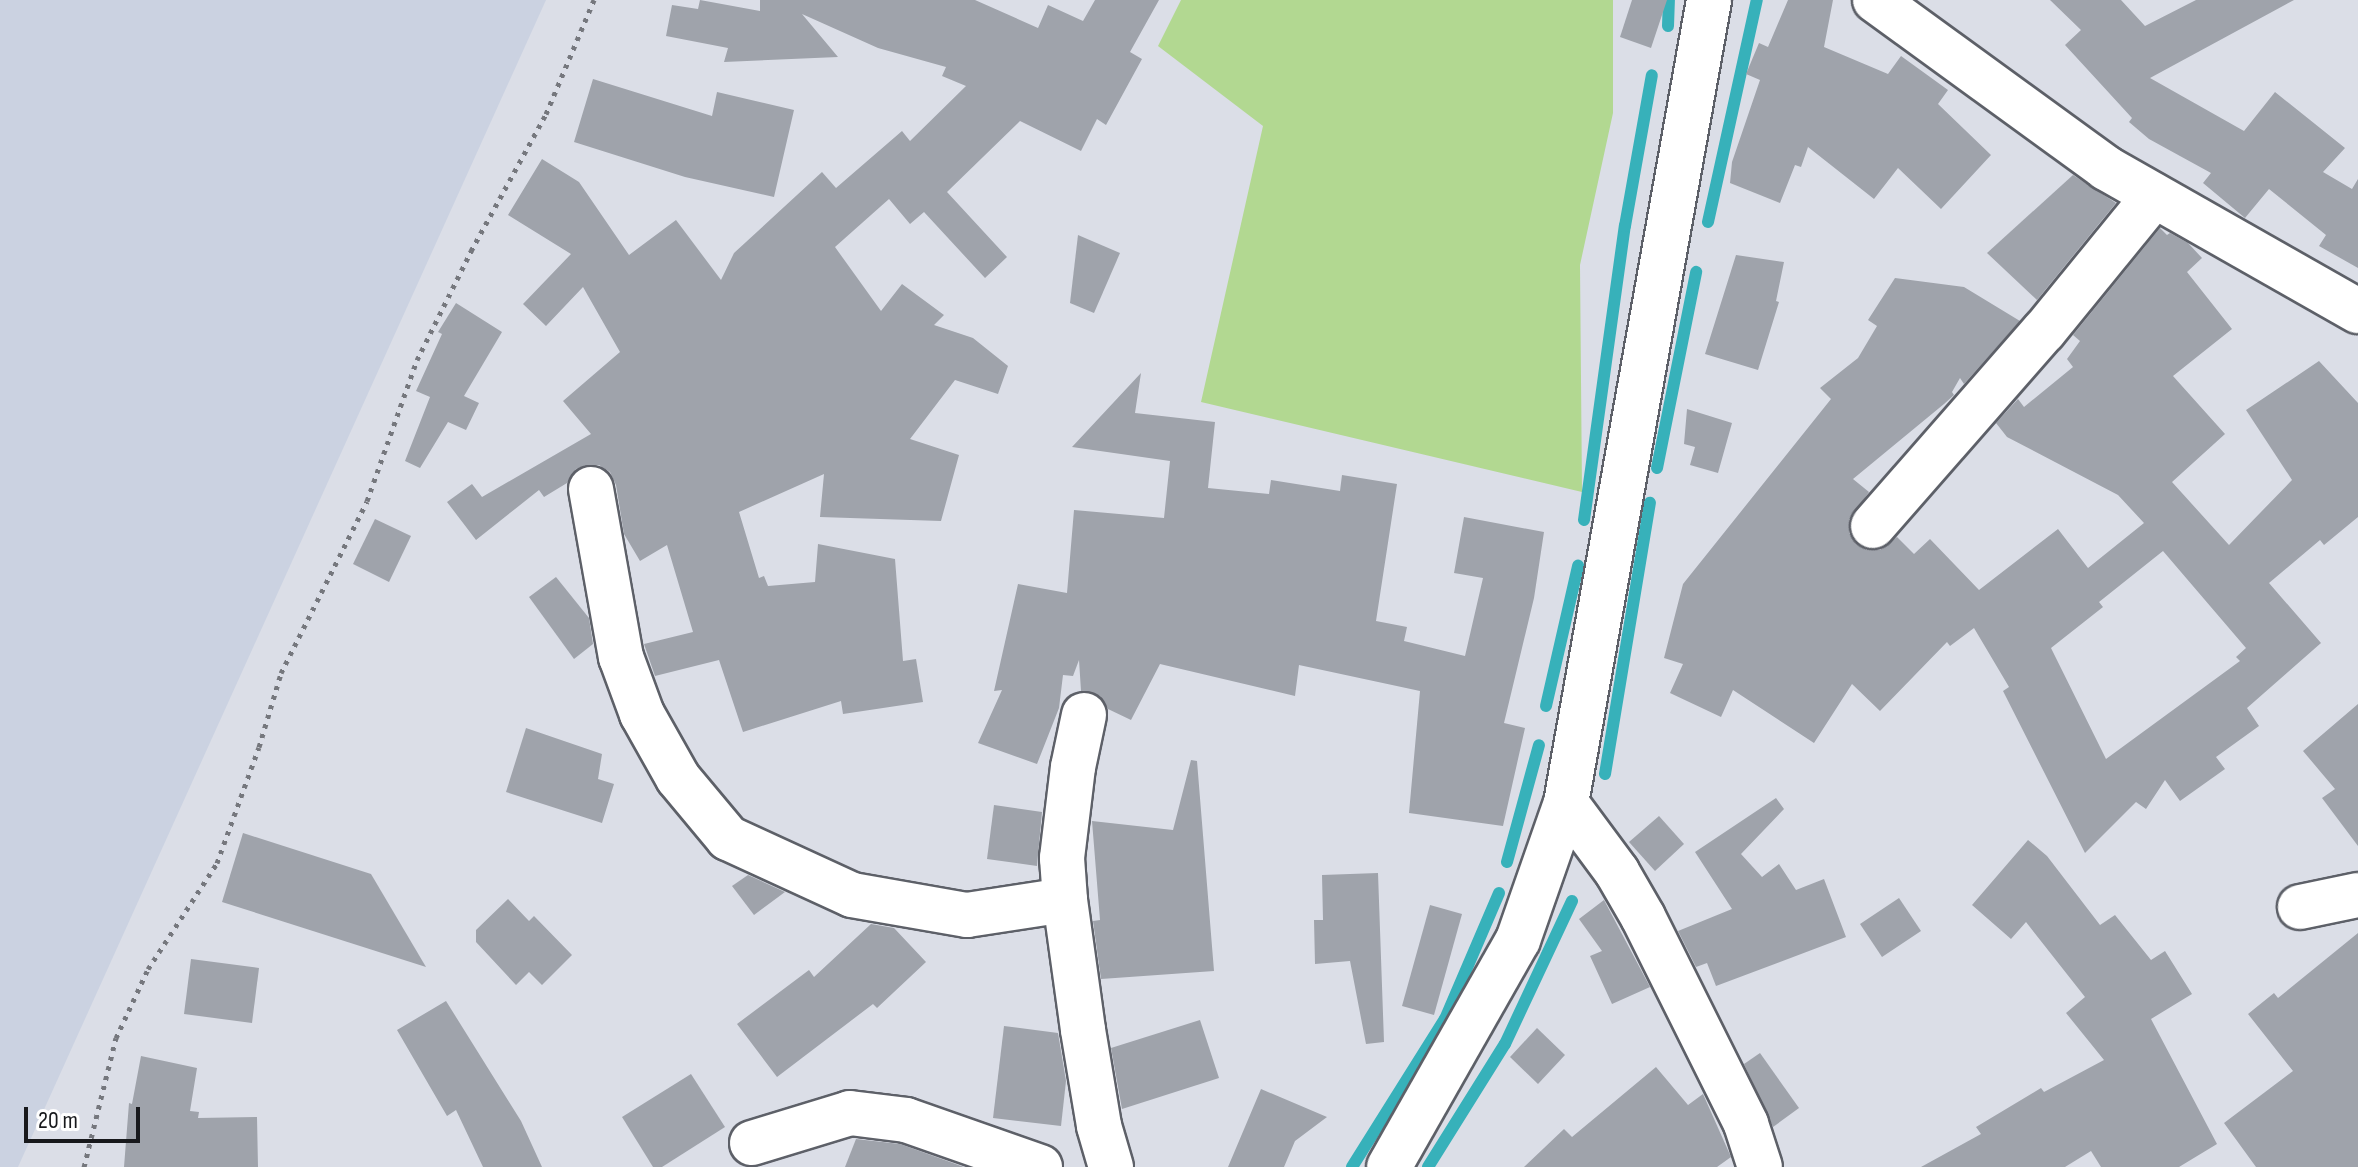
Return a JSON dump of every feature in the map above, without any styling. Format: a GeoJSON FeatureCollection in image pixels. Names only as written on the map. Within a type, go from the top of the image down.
{"type":"FeatureCollection","features":[{"type":"Feature","properties":{"kind":"street"},"geometry":{"type":"LineString","coordinates":[[1389,1167],[1518,940],[1566,803],[1709,0]]}},
{"type":"Feature","properties":{"kind":"street"},"geometry":{"type":"LineString","coordinates":[[1875,0],[2106,168],[2358,311]]}},
{"type":"Feature","properties":{"kind":"street"},"geometry":{"type":"LineString","coordinates":[[1873,526],[2044,331],[2154,196]]}},
{"type":"Feature","properties":{"kind":"street"},"geometry":{"type":"LineString","coordinates":[[591,489],[621,657],[642,714],[678,778],[728,838],[852,895],[967,915],[1065,900]]}},
{"type":"Feature","properties":{"kind":"street"},"geometry":{"type":"LineString","coordinates":[[1084,715],[1073,767],[1062,858],[1065,900],[1099,1126],[1111,1167]]}},
{"type":"Feature","properties":{"kind":"street"},"geometry":{"type":"LineString","coordinates":[[1566,803],[1617,872],[1643,917],[1746,1124],[1760,1167]]}},
{"type":"Feature","properties":{"kind":"street"},"geometry":{"type":"LineString","coordinates":[[2300,907],[2358,895]]}},
{"type":"Feature","properties":{"kind":"street"},"geometry":{"type":"LineString","coordinates":[[752,1143],[850,1113],[906,1120],[1040,1167]]}},
{"type":"Feature","properties":{"kind":"path"},"geometry":{"type":"LineString","coordinates":[[84,1167],[116,1038],[148,969],[217,863],[259,747],[281,673],[367,501],[417,360],[471,251],[546,114],[594,0]]}},
{"type":"Feature","properties":{"kind":"shaded area"},"geometry":{"type":"Polygon","coordinates":[[[0,0],[546,0],[18,1167],[0,1167],[0,0]]]}},
{"type":"Feature","properties":{"kind":"green space"},"geometry":{"type":"Polygon","coordinates":[[[1181,0],[1613,0],[1613,113],[1580,265],[1582,492],[1201,402],[1263,126],[1158,46],[1181,0]]]}},
{"type":"Feature","properties":{"kind":"building"},"geometry":{"type":"Polygon","coordinates":[[[700,0],[760,11],[760,0],[975,0],[1038,28],[1048,5],[1083,21],[1095,0],[1159,0],[1130,52],[1142,59],[1106,125],[1097,119],[1081,151],[1020,121],[947,192],[1007,257],[985,278],[924,212],[910,224],[889,199],[835,247],[881,311],[902,284],[944,315],[934,325],[973,338],[1008,366],[998,394],[955,380],[910,439],[959,455],[941,521],[820,517],[824,474],[739,512],[759,578],[764,576],[768,586],[815,582],[818,544],[895,559],[903,661],[916,659],[923,702],[843,714],[841,701],[743,732],[719,660],[655,676],[644,644],[693,632],[667,545],[640,561],[624,534],[616,485],[610,472],[599,465],[576,469],[567,483],[544,497],[539,490],[476,540],[447,502],[472,484],[482,497],[591,434],[563,401],[620,352],[583,287],[546,326],[523,304],[571,254],[508,215],[542,159],[579,182],[629,255],[676,220],[721,280],[734,253],[822,172],[836,188],[902,131],[910,141],[966,86],[942,76],[946,67],[878,48],[802,14],[838,57],[724,62],[728,48],[666,36],[672,5],[698,9],[700,0]]]}},
{"type":"Feature","properties":{"kind":"building"},"geometry":{"type":"Polygon","coordinates":[[[1632,0],[1667,0],[1651,48],[1620,37],[1632,0]]]}},
{"type":"Feature","properties":{"kind":"building"},"geometry":{"type":"Polygon","coordinates":[[[1788,0],[1833,0],[1824,47],[1888,74],[1901,56],[1948,90],[1938,104],[1991,155],[1941,209],[1898,168],[1874,199],[1808,147],[1801,167],[1795,165],[1780,203],[1730,183],[1732,162],[1760,80],[1746,74],[1759,43],[1768,47],[1788,0]]]}},
{"type":"Feature","properties":{"kind":"building"},"geometry":{"type":"Polygon","coordinates":[[[2050,0],[2121,0],[2145,26],[2196,0],[2294,0],[2150,78],[2244,131],[2275,92],[2345,148],[2323,172],[2352,189],[2358,179],[2358,268],[2319,246],[2326,235],[2269,189],[2245,218],[2203,183],[2211,173],[2149,139],[2129,122],[2132,118],[2065,45],[2081,30],[2050,0]]]}},
{"type":"Feature","properties":{"kind":"building"},"geometry":{"type":"Polygon","coordinates":[[[593,79],[712,116],[717,92],[794,110],[774,197],[685,177],[574,142],[593,79]]]}},
{"type":"Feature","properties":{"kind":"building"},"geometry":{"type":"Polygon","coordinates":[[[2073,175],[2116,203],[2037,300],[1987,253],[2073,175]]]}},
{"type":"Feature","properties":{"kind":"building"},"geometry":{"type":"Polygon","coordinates":[[[2160,228],[2167,235],[2170,233],[2188,243],[2202,258],[2187,272],[2232,329],[2173,376],[2225,434],[2172,482],[2229,545],[2292,480],[2246,410],[2319,361],[2358,403],[2358,517],[2324,545],[2320,540],[2269,583],[2321,643],[2247,708],[2259,726],[2216,757],[2225,769],[2180,801],[2165,780],[2146,809],[2136,802],[2085,853],[2003,691],[2009,687],[1974,628],[1950,646],[1947,642],[1880,711],[1852,684],[1814,743],[1733,690],[1721,717],[1670,693],[1683,664],[1664,658],[1683,584],[1831,399],[1820,388],[1858,358],[1877,326],[1868,320],[1895,278],[1964,287],[2020,321],[1964,384],[1960,378],[1952,392],[1954,395],[1853,479],[1869,492],[1849,520],[1849,533],[1856,544],[1867,550],[1880,550],[1897,537],[1914,554],[1930,539],[1979,590],[2058,529],[2088,568],[2144,523],[2118,495],[2007,437],[1996,423],[2018,399],[2024,407],[2073,367],[2067,359],[2080,341],[2073,335],[2160,228]],[[2163,551],[2099,602],[2103,607],[2051,648],[2106,759],[2240,661],[2236,657],[2246,648],[2163,551]]]}},
{"type":"Feature","properties":{"kind":"building"},"geometry":{"type":"Polygon","coordinates":[[[1078,235],[1120,253],[1094,313],[1070,303],[1078,235]]]}},
{"type":"Feature","properties":{"kind":"building"},"geometry":{"type":"Polygon","coordinates":[[[1736,255],[1784,262],[1776,301],[1779,302],[1758,370],[1705,354],[1736,255]]]}},
{"type":"Feature","properties":{"kind":"building"},"geometry":{"type":"Polygon","coordinates":[[[456,303],[502,332],[464,396],[479,403],[466,430],[448,422],[420,468],[405,461],[430,397],[416,391],[442,334],[438,332],[456,303]]]}},
{"type":"Feature","properties":{"kind":"building"},"geometry":{"type":"Polygon","coordinates":[[[1141,373],[1135,413],[1215,422],[1208,488],[1269,494],[1271,480],[1340,491],[1342,475],[1397,484],[1376,621],[1407,627],[1404,641],[1465,656],[1483,578],[1454,573],[1464,517],[1544,532],[1534,598],[1504,723],[1525,728],[1503,826],[1409,813],[1420,691],[1299,665],[1295,696],[1160,664],[1131,720],[1108,709],[1100,696],[1081,691],[1079,660],[1073,676],[1063,675],[1059,708],[1037,764],[978,743],[1002,690],[994,691],[1018,584],[1067,593],[1074,510],[1164,518],[1170,461],[1072,447],[1141,373]]]}},
{"type":"Feature","properties":{"kind":"building"},"geometry":{"type":"Polygon","coordinates":[[[1687,409],[1732,423],[1718,473],[1690,465],[1695,447],[1684,444],[1687,409]]]}},
{"type":"Feature","properties":{"kind":"building"},"geometry":{"type":"Polygon","coordinates":[[[375,519],[411,536],[389,582],[353,564],[375,519]]]}},
{"type":"Feature","properties":{"kind":"building"},"geometry":{"type":"Polygon","coordinates":[[[556,577],[589,618],[593,644],[574,659],[529,597],[556,577]]]}},
{"type":"Feature","properties":{"kind":"building"},"geometry":{"type":"Polygon","coordinates":[[[2358,704],[2358,846],[2322,798],[2335,789],[2303,751],[2358,704]]]}},
{"type":"Feature","properties":{"kind":"building"},"geometry":{"type":"Polygon","coordinates":[[[526,728],[602,754],[598,779],[614,784],[602,823],[506,792],[526,728]]]}},
{"type":"Feature","properties":{"kind":"building"},"geometry":{"type":"Polygon","coordinates":[[[1191,760],[1197,761],[1214,971],[1101,979],[1093,921],[1100,920],[1092,821],[1173,830],[1191,760]]]}},
{"type":"Feature","properties":{"kind":"building"},"geometry":{"type":"Polygon","coordinates":[[[1776,798],[1784,809],[1741,854],[1762,877],[1779,864],[1796,890],[1824,879],[1846,937],[1716,986],[1707,963],[1696,967],[1678,931],[1732,909],[1695,852],[1776,798]]]}},
{"type":"Feature","properties":{"kind":"building"},"geometry":{"type":"Polygon","coordinates":[[[994,805],[1042,812],[1037,866],[987,859],[994,805]]]}},
{"type":"Feature","properties":{"kind":"building"},"geometry":{"type":"Polygon","coordinates":[[[1659,816],[1684,844],[1655,871],[1629,842],[1659,816]]]}},
{"type":"Feature","properties":{"kind":"building"},"geometry":{"type":"Polygon","coordinates":[[[243,833],[371,874],[426,967],[222,902],[243,833]]]}},
{"type":"Feature","properties":{"kind":"building"},"geometry":{"type":"Polygon","coordinates":[[[2028,840],[2047,856],[2100,925],[2115,915],[2151,960],[2165,951],[2192,994],[2151,1019],[2217,1144],[2179,1167],[2101,1167],[2091,1151],[2065,1167],[1921,1167],[1981,1134],[1976,1127],[2041,1088],[2044,1092],[2104,1060],[2066,1013],[2085,997],[2026,922],[2011,939],[1972,905],[2028,840]]]}},
{"type":"Feature","properties":{"kind":"building"},"geometry":{"type":"Polygon","coordinates":[[[1378,873],[1384,1042],[1366,1044],[1350,961],[1315,964],[1314,920],[1323,920],[1322,875],[1378,873]]]}},
{"type":"Feature","properties":{"kind":"building"},"geometry":{"type":"Polygon","coordinates":[[[748,875],[785,892],[754,915],[732,886],[748,875]]]}},
{"type":"Feature","properties":{"kind":"building"},"geometry":{"type":"Polygon","coordinates":[[[1899,898],[1921,931],[1882,957],[1860,924],[1899,898]]]}},
{"type":"Feature","properties":{"kind":"building"},"geometry":{"type":"Polygon","coordinates":[[[508,899],[529,921],[534,916],[572,955],[542,985],[529,972],[516,985],[476,942],[476,930],[508,899]]]}},
{"type":"Feature","properties":{"kind":"building"},"geometry":{"type":"Polygon","coordinates":[[[1604,900],[1650,987],[1612,1004],[1590,956],[1602,951],[1579,919],[1604,900]]]}},
{"type":"Feature","properties":{"kind":"building"},"geometry":{"type":"Polygon","coordinates":[[[1430,905],[1462,914],[1434,1015],[1402,1006],[1430,905]]]}},
{"type":"Feature","properties":{"kind":"building"},"geometry":{"type":"Polygon","coordinates":[[[871,924],[894,928],[926,962],[877,1008],[873,1004],[777,1077],[737,1024],[809,970],[814,977],[871,924]]]}},
{"type":"Feature","properties":{"kind":"building"},"geometry":{"type":"Polygon","coordinates":[[[2358,933],[2358,1167],[2256,1167],[2224,1123],[2293,1071],[2248,1014],[2274,993],[2278,998],[2358,933]]]}},
{"type":"Feature","properties":{"kind":"building"},"geometry":{"type":"Polygon","coordinates":[[[191,959],[259,968],[252,1023],[184,1014],[191,959]]]}},
{"type":"Feature","properties":{"kind":"building"},"geometry":{"type":"Polygon","coordinates":[[[446,1001],[521,1121],[542,1167],[483,1167],[456,1110],[447,1116],[397,1030],[446,1001]]]}},
{"type":"Feature","properties":{"kind":"building"},"geometry":{"type":"Polygon","coordinates":[[[1200,1020],[1219,1078],[1122,1109],[1111,1048],[1200,1020]]]}},
{"type":"Feature","properties":{"kind":"building"},"geometry":{"type":"Polygon","coordinates":[[[1004,1026],[1058,1033],[1066,1081],[1061,1126],[993,1118],[1004,1026]]]}},
{"type":"Feature","properties":{"kind":"building"},"geometry":{"type":"Polygon","coordinates":[[[1537,1028],[1565,1055],[1538,1084],[1510,1057],[1537,1028]]]}},
{"type":"Feature","properties":{"kind":"building"},"geometry":{"type":"Polygon","coordinates":[[[1760,1053],[1799,1108],[1773,1127],[1744,1064],[1760,1053]]]}},
{"type":"Feature","properties":{"kind":"building"},"geometry":{"type":"Polygon","coordinates":[[[141,1056],[197,1068],[190,1111],[199,1112],[198,1118],[257,1117],[258,1167],[124,1167],[129,1103],[132,1104],[141,1056]]]}},
{"type":"Feature","properties":{"kind":"building"},"geometry":{"type":"Polygon","coordinates":[[[1656,1067],[1688,1105],[1703,1094],[1731,1157],[1717,1167],[1524,1167],[1564,1129],[1572,1137],[1656,1067]]]}},
{"type":"Feature","properties":{"kind":"building"},"geometry":{"type":"Polygon","coordinates":[[[691,1074],[725,1127],[662,1167],[653,1167],[622,1117],[691,1074]]]}},
{"type":"Feature","properties":{"kind":"building"},"geometry":{"type":"Polygon","coordinates":[[[1261,1089],[1327,1117],[1295,1141],[1284,1167],[1228,1167],[1261,1089]]]}},
{"type":"Feature","properties":{"kind":"building"},"geometry":{"type":"Polygon","coordinates":[[[856,1139],[900,1144],[964,1167],[845,1167],[856,1139]]]}},
{"type":"Feature","properties":{"kind":"waterway"},"geometry":{"type":"LineString","coordinates":[[1668,26],[1669,0]]}},
{"type":"Feature","properties":{"kind":"waterway"},"geometry":{"type":"LineString","coordinates":[[1708,222],[1757,0]]}},
{"type":"Feature","properties":{"kind":"waterway"},"geometry":{"type":"LineString","coordinates":[[1584,520],[1625,226],[1652,75]]}},
{"type":"Feature","properties":{"kind":"waterway"},"geometry":{"type":"LineString","coordinates":[[1657,468],[1696,272]]}},
{"type":"Feature","properties":{"kind":"waterway"},"geometry":{"type":"LineString","coordinates":[[1605,774],[1650,503]]}},
{"type":"Feature","properties":{"kind":"waterway"},"geometry":{"type":"LineString","coordinates":[[1546,706],[1578,566]]}},
{"type":"Feature","properties":{"kind":"waterway"},"geometry":{"type":"LineString","coordinates":[[1507,862],[1539,745]]}},
{"type":"Feature","properties":{"kind":"waterway"},"geometry":{"type":"LineString","coordinates":[[1352,1167],[1445,1019],[1499,893]]}},
{"type":"Feature","properties":{"kind":"waterway"},"geometry":{"type":"LineString","coordinates":[[1428,1167],[1505,1044],[1572,901]]}}]}
